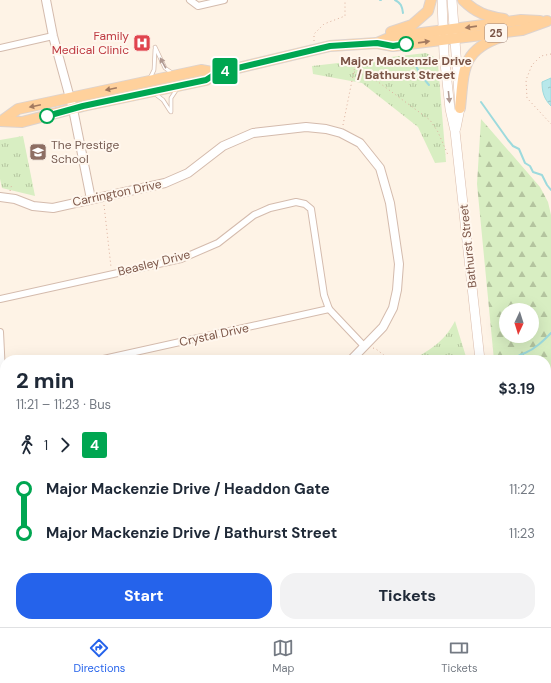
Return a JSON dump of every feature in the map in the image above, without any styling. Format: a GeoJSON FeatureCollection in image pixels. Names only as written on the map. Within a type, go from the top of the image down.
{"type":"FeatureCollection","features":[{"type":"Feature","properties":{"kind":"main road"},"geometry":{"type":"LineString","coordinates":[[347,45],[412,25],[428,11],[431,0]]}},
{"type":"Feature","properties":{"kind":"main road","name":"Bathurst Street"},"geometry":{"type":"LineString","coordinates":[[442,0],[449,34],[460,108],[455,131]]}},
{"type":"Feature","properties":{"kind":"main road","name":"Bathurst Street"},"geometry":{"type":"LineString","coordinates":[[452,0],[449,34],[450,109],[455,131],[479,355]]}},
{"type":"Feature","properties":{"kind":"main road"},"geometry":{"type":"LineString","coordinates":[[463,0],[472,9],[488,16],[516,21]]}},
{"type":"Feature","properties":{"kind":"main road","name":"25"},"geometry":{"type":"LineString","coordinates":[[449,34],[516,21],[549,20]]}},
{"type":"Feature","properties":{"kind":"main road","name":"25"},"geometry":{"type":"LineString","coordinates":[[2,120],[22,122],[73,109],[206,80],[217,73],[330,46],[377,43],[391,37],[522,30],[549,20]]}},
{"type":"Feature","properties":{"kind":"main road"},"geometry":{"type":"LineString","coordinates":[[460,108],[464,70],[467,62],[477,48],[490,41],[522,30]]}},
{"type":"Feature","properties":{"kind":"main road","name":"25"},"geometry":{"type":"LineString","coordinates":[[2,120],[18,109],[201,70],[217,73]]}},
{"type":"Feature","properties":{"kind":"street"},"geometry":{"type":"LineString","coordinates":[[46,0],[53,36],[71,98],[91,198]]}},
{"type":"Feature","properties":{"kind":"street"},"geometry":{"type":"LineString","coordinates":[[190,0],[198,6],[224,0]]}},
{"type":"Feature","properties":{"kind":"street"},"geometry":{"type":"LineString","coordinates":[[0,48],[53,36]]}},
{"type":"Feature","properties":{"kind":"street","name":"Carrington Drive"},"geometry":{"type":"LineString","coordinates":[[0,197],[15,199],[33,206],[53,208],[91,198],[165,183],[188,172],[223,146],[253,133],[306,127],[326,129],[341,133],[360,143],[380,168],[390,204],[398,264],[397,290],[393,308],[383,327],[356,355]]}},
{"type":"Feature","properties":{"kind":"street","name":"Beasley Drive"},"geometry":{"type":"LineString","coordinates":[[0,299],[181,259],[218,243],[254,215],[270,208],[296,202],[305,204],[311,209],[324,295],[329,309],[364,346]]}},
{"type":"Feature","properties":{"kind":"street","name":"Crystal Drive"},"geometry":{"type":"LineString","coordinates":[[122,355],[329,309]]}},
{"type":"Feature","properties":{"kind":"street"},"geometry":{"type":"LineString","coordinates":[[0,332],[1,355]]}},
{"type":"Feature","properties":{"kind":"lane"},"geometry":{"type":"LineString","coordinates":[[149,81],[154,70],[155,47],[165,68],[175,75]]}},
{"type":"Feature","properties":{"kind":"lane"},"geometry":{"type":"LineString","coordinates":[[153,92],[163,100],[171,112],[171,98],[179,86]]}},
{"type":"Feature","properties":{"kind":"path"},"geometry":{"type":"LineString","coordinates":[[314,42],[314,34],[324,24],[345,16],[345,0]]}},
{"type":"Feature","properties":{"kind":"path"},"geometry":{"type":"LineString","coordinates":[[551,54],[541,56],[532,65],[526,80],[527,98],[551,124]]}},
{"type":"Feature","properties":{"kind":"path"},"geometry":{"type":"LineString","coordinates":[[341,133],[357,56]]}},
{"type":"Feature","properties":{"kind":"path"},"geometry":{"type":"LineString","coordinates":[[354,72],[370,76],[430,120],[438,132],[448,155]]}},
{"type":"Feature","properties":{"kind":"path"},"geometry":{"type":"LineString","coordinates":[[103,196],[111,274]]}},
{"type":"Feature","properties":{"kind":"path"},"geometry":{"type":"LineString","coordinates":[[364,346],[376,348],[384,355]]}},
{"type":"Feature","properties":{"kind":"green space"},"geometry":{"type":"Polygon","coordinates":[[[426,53],[434,57],[438,64],[446,162],[435,163],[418,127],[362,83],[313,74],[312,66],[426,53]]]}},
{"type":"Feature","properties":{"kind":"green space"},"geometry":{"type":"Polygon","coordinates":[[[481,119],[540,187],[548,202],[551,215],[551,355],[494,355],[477,184],[481,119]]]}},
{"type":"Feature","properties":{"kind":"green space"},"geometry":{"type":"Polygon","coordinates":[[[23,136],[35,196],[2,188],[0,179],[0,140],[23,136]]]}},
{"type":"Feature","properties":{"kind":"green space"},"geometry":{"type":"Polygon","coordinates":[[[455,321],[465,355],[421,355],[442,340],[455,321]]]}},
{"type":"Feature","properties":{"kind":"water"},"geometry":{"type":"Polygon","coordinates":[[[551,78],[551,106],[544,95],[542,82],[551,78]]]}},
{"type":"Feature","properties":{"kind":"waterway"},"geometry":{"type":"LineString","coordinates":[[395,0],[401,5],[403,13]]}},
{"type":"Feature","properties":{"kind":"waterway"},"geometry":{"type":"LineString","coordinates":[[414,62],[419,72],[423,74],[424,79],[429,85]]}},
{"type":"Feature","properties":{"kind":"waterway"},"geometry":{"type":"LineString","coordinates":[[481,102],[508,140],[513,146],[519,149],[525,163],[530,166],[533,172],[542,175],[551,190]]}},
{"type":"Feature","properties":{"kind":"waterway"},"geometry":{"type":"LineString","coordinates":[[521,355],[536,347],[551,333]]}},
{"type":"Feature","properties":{"kind":"bus line","name":"4"},"geometry":{"type":"LineString","coordinates":[[47,116],[83,106],[206,80],[217,73],[330,46],[377,43],[393,46],[406,44]]}},
{"type":"Feature","properties":{"kind":"place","name":"Family Medical Clinic"},"geometry":{"type":"Point","coordinates":[142,43]}},
{"type":"Feature","properties":{"kind":"place","name":"Major Mackenzie Drive / Bathurst Street"},"geometry":{"type":"Point","coordinates":[406,44]}},
{"type":"Feature","properties":{"kind":"place","name":"The Prestige School"},"geometry":{"type":"Point","coordinates":[38,152]}}]}
